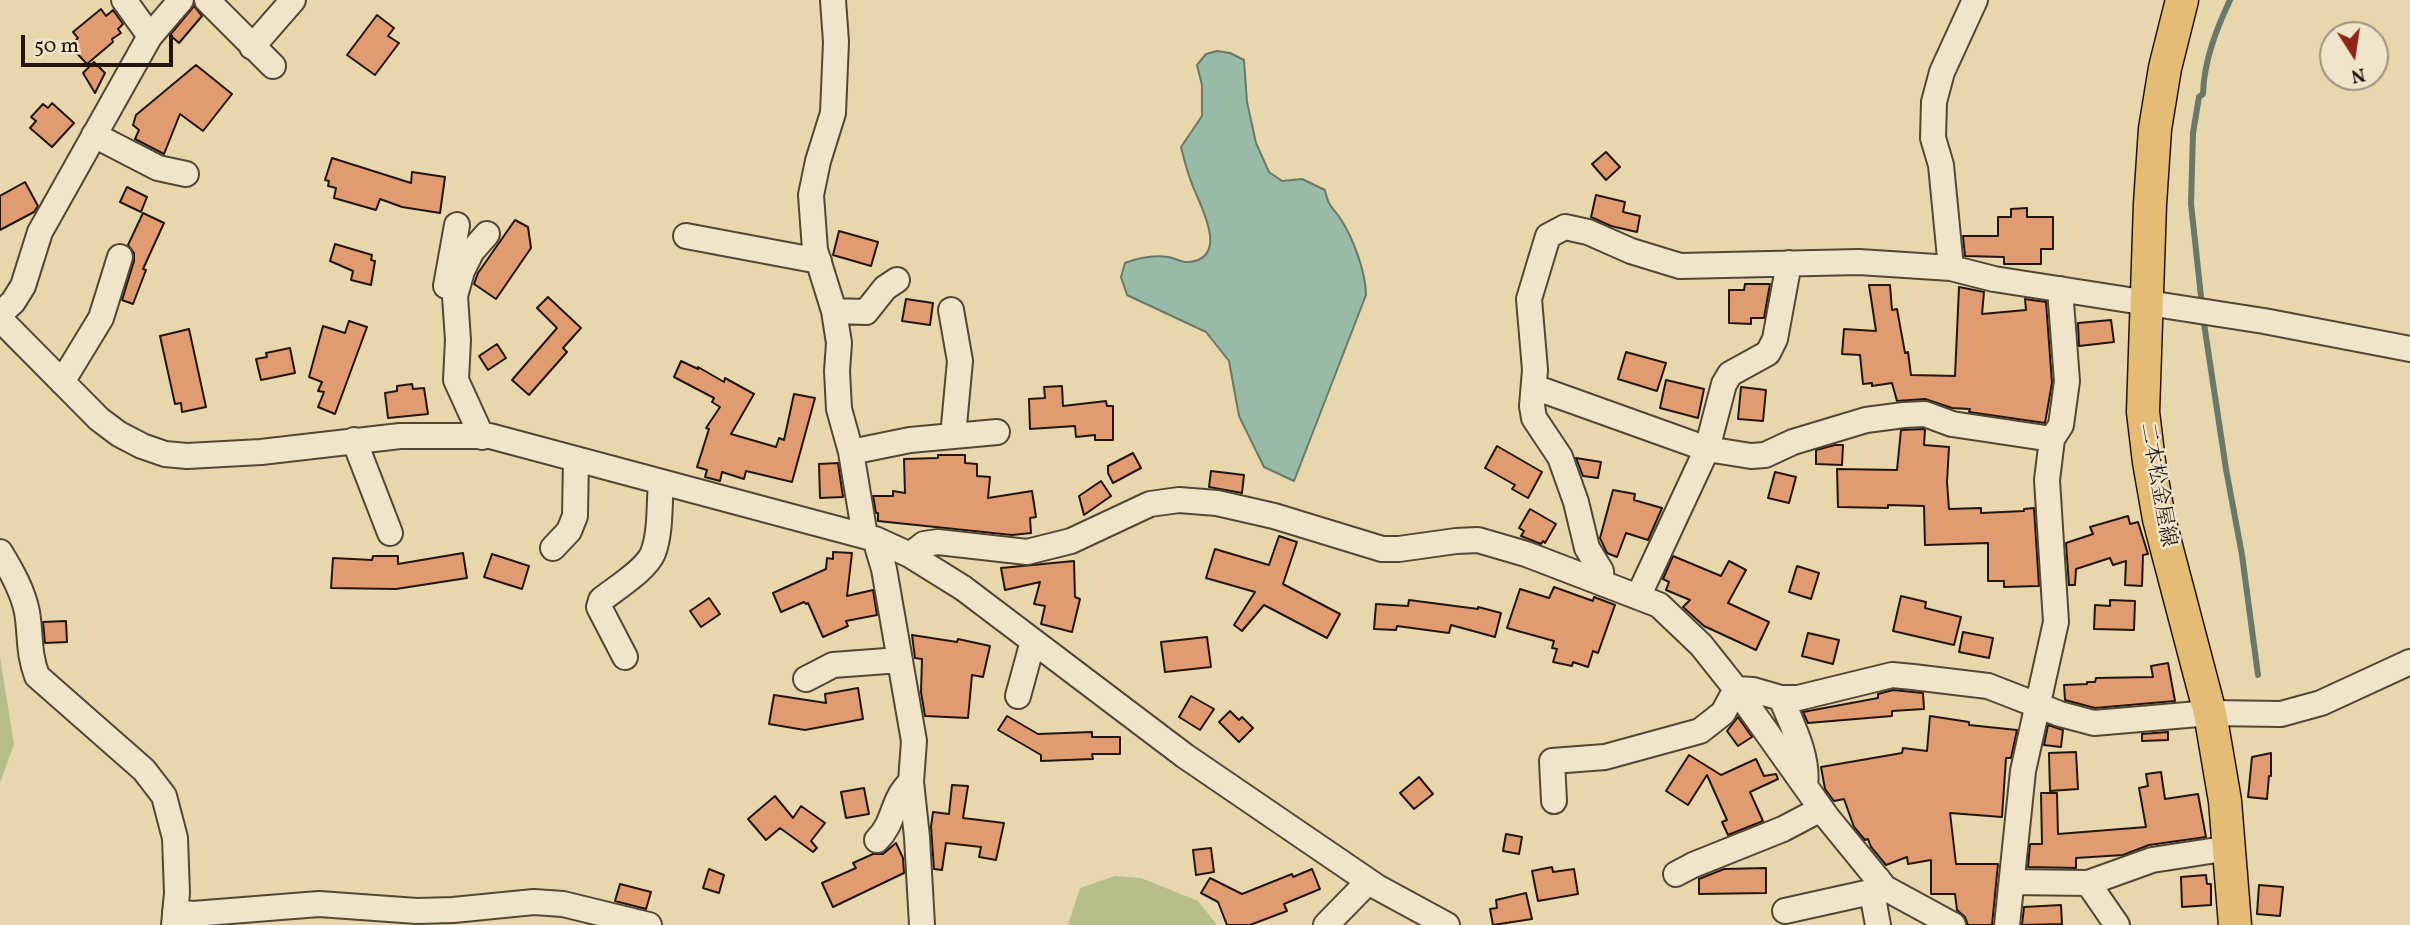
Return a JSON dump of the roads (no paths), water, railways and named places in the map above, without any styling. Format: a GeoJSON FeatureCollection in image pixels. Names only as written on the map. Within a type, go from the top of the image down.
{"type":"FeatureCollection","features":[{"type":"Feature","properties":{"kind":"main road","name":"二本松金屋線"},"geometry":{"type":"LineString","coordinates":[[2182,0],[2165,68],[2155,129],[2143,412],[2160,519],[2210,713],[2225,801],[2235,925]]}},
{"type":"Feature","properties":{"kind":"street"},"geometry":{"type":"LineString","coordinates":[[124,0],[150,36]]}},
{"type":"Feature","properties":{"kind":"street"},"geometry":{"type":"LineString","coordinates":[[181,0],[150,36],[40,232],[23,286],[0,317],[99,419],[119,434],[164,454],[187,456],[261,452],[400,436],[491,436],[870,538],[910,555],[963,588],[1185,756],[1368,881],[1447,925]]}},
{"type":"Feature","properties":{"kind":"street"},"geometry":{"type":"LineString","coordinates":[[207,0],[273,66]]}},
{"type":"Feature","properties":{"kind":"street"},"geometry":{"type":"LineString","coordinates":[[252,47],[293,0]]}},
{"type":"Feature","properties":{"kind":"street"},"geometry":{"type":"LineString","coordinates":[[833,0],[836,42],[833,113],[811,195],[815,250],[834,311],[839,343],[839,409],[870,538],[884,569],[914,741],[911,782],[922,925]]}},
{"type":"Feature","properties":{"kind":"street"},"geometry":{"type":"LineString","coordinates":[[1951,268],[1941,166],[1933,138],[1934,102],[1942,72],[1975,0]]}},
{"type":"Feature","properties":{"kind":"street"},"geometry":{"type":"LineString","coordinates":[[94,135],[158,168],[186,174]]}},
{"type":"Feature","properties":{"kind":"street"},"geometry":{"type":"LineString","coordinates":[[457,225],[440,322],[457,352]]}},
{"type":"Feature","properties":{"kind":"street"},"geometry":{"type":"LineString","coordinates":[[1602,582],[1601,571],[1587,548],[1576,502],[1559,457],[1534,418],[1532,406],[1534,387],[1529,299],[1548,236],[1565,227],[1588,232],[1631,251],[1680,266],[1859,262],[1951,268],[1994,279],[2264,321],[2410,349]]}},
{"type":"Feature","properties":{"kind":"street"},"geometry":{"type":"LineString","coordinates":[[482,436],[456,380],[455,296],[462,271],[472,251],[487,234]]}},
{"type":"Feature","properties":{"kind":"street"},"geometry":{"type":"LineString","coordinates":[[686,236],[819,261]]}},
{"type":"Feature","properties":{"kind":"street"},"geometry":{"type":"LineString","coordinates":[[62,382],[101,318],[120,257]]}},
{"type":"Feature","properties":{"kind":"street"},"geometry":{"type":"LineString","coordinates":[[1638,597],[1707,449],[1724,384],[1730,374],[1768,353],[1775,339],[1788,263]]}},
{"type":"Feature","properties":{"kind":"street"},"geometry":{"type":"LineString","coordinates":[[834,311],[866,312],[885,288],[897,279]]}},
{"type":"Feature","properties":{"kind":"street"},"geometry":{"type":"LineString","coordinates":[[2007,925],[2023,771],[2056,622],[2047,480],[2052,439],[2061,425],[2067,381],[2060,289]]}},
{"type":"Feature","properties":{"kind":"street"},"geometry":{"type":"LineString","coordinates":[[951,310],[960,361],[953,436]]}},
{"type":"Feature","properties":{"kind":"street"},"geometry":{"type":"LineString","coordinates":[[1534,387],[1707,449],[1752,456],[1765,455],[1793,442],[1866,420],[1925,415],[1952,424],[2052,439]]}},
{"type":"Feature","properties":{"kind":"street"},"geometry":{"type":"LineString","coordinates":[[851,452],[910,440],[997,432]]}},
{"type":"Feature","properties":{"kind":"street"},"geometry":{"type":"LineString","coordinates":[[354,440],[390,533]]}},
{"type":"Feature","properties":{"kind":"street"},"geometry":{"type":"LineString","coordinates":[[552,548],[569,531],[575,516],[576,458]]}},
{"type":"Feature","properties":{"kind":"street"},"geometry":{"type":"LineString","coordinates":[[625,657],[599,607],[601,600],[645,565],[653,554],[661,482]]}},
{"type":"Feature","properties":{"kind":"street"},"geometry":{"type":"LineString","coordinates":[[910,555],[924,544],[938,542],[1027,551],[1049,547],[1071,541],[1150,504],[1179,499],[1217,503],[1274,516],[1382,548],[1399,549],[1478,540],[1526,554],[1602,582],[1659,605],[1701,645],[1736,689],[1876,885],[1873,898],[1878,925]]}},
{"type":"Feature","properties":{"kind":"street"},"geometry":{"type":"LineString","coordinates":[[0,552],[17,582],[27,611],[31,659],[37,676],[144,770],[164,796],[175,838],[177,893],[174,919],[193,914],[319,904],[417,911],[534,902],[563,904],[649,925]]}},
{"type":"Feature","properties":{"kind":"street"},"geometry":{"type":"LineString","coordinates":[[1018,696],[1033,641]]}},
{"type":"Feature","properties":{"kind":"street"},"geometry":{"type":"LineString","coordinates":[[806,679],[833,665],[900,660]]}},
{"type":"Feature","properties":{"kind":"street"},"geometry":{"type":"LineString","coordinates":[[1736,689],[1753,690],[1781,698],[1798,698],[1892,675],[1988,686],[2060,714],[2094,723],[2210,713],[2281,714],[2321,703],[2410,662]]}},
{"type":"Feature","properties":{"kind":"street"},"geometry":{"type":"LineString","coordinates":[[1554,801],[1552,761],[1605,757],[1700,731],[1723,713],[1736,689]]}},
{"type":"Feature","properties":{"kind":"street"},"geometry":{"type":"LineString","coordinates":[[1781,698],[1805,763],[1805,786]]}},
{"type":"Feature","properties":{"kind":"street"},"geometry":{"type":"LineString","coordinates":[[877,840],[887,830],[900,792],[911,782]]}},
{"type":"Feature","properties":{"kind":"street"},"geometry":{"type":"LineString","coordinates":[[1676,874],[1783,829],[1821,809]]}},
{"type":"Feature","properties":{"kind":"street"},"geometry":{"type":"LineString","coordinates":[[2012,882],[2088,883],[2152,860],[2230,848]]}},
{"type":"Feature","properties":{"kind":"street"},"geometry":{"type":"LineString","coordinates":[[1326,925],[1368,881]]}},
{"type":"Feature","properties":{"kind":"street"},"geometry":{"type":"LineString","coordinates":[[2088,883],[2117,925]]}},
{"type":"Feature","properties":{"kind":"street"},"geometry":{"type":"LineString","coordinates":[[1785,911],[1876,885],[1953,925]]}},
{"type":"Feature","properties":{"kind":"waterway"},"geometry":{"type":"LineString","coordinates":[[2202,306],[2191,204],[2193,133],[2199,97],[2203,94],[2208,58],[2230,0]]}},
{"type":"Feature","properties":{"kind":"waterway"},"geometry":{"type":"LineString","coordinates":[[2203,317],[2242,555],[2258,675]]}}]}
